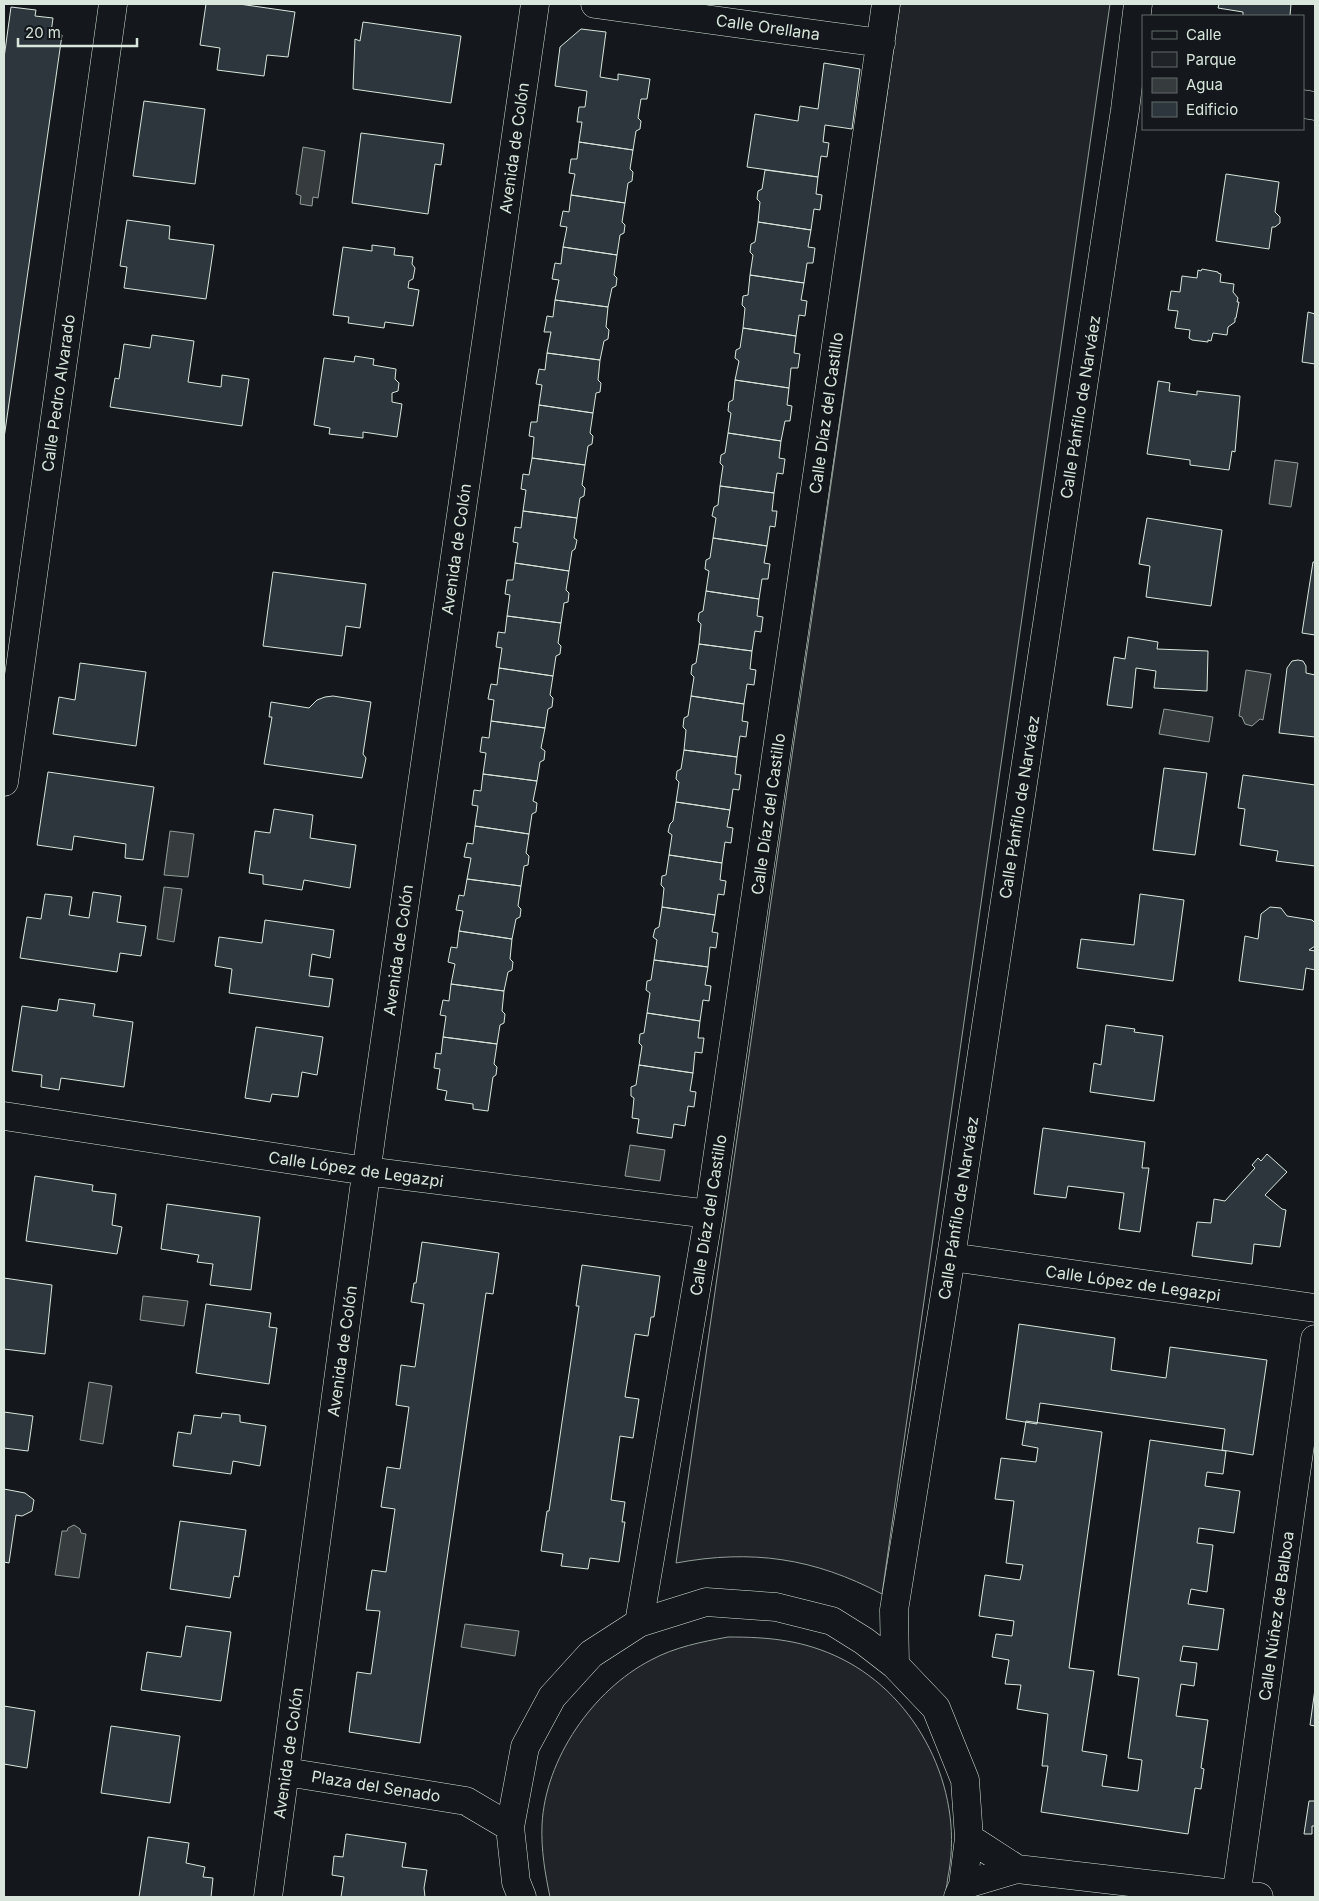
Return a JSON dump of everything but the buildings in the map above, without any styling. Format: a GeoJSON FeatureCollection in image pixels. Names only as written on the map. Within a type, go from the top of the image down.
{"type":"FeatureCollection","features":[{"type":"Feature","properties":{"kind":"street","name":"Calle Pedro Alvarado"},"geometry":{"type":"LineString","coordinates":[[4,782],[113,4]]}},
{"type":"Feature","properties":{"kind":"street","name":"Avenida de Colón"},"geometry":{"type":"LineString","coordinates":[[268,1897],[366,1171],[535,4]]}},
{"type":"Feature","properties":{"kind":"street","name":"Calle Orellana"},"geometry":{"type":"LineString","coordinates":[[595,4],[881,43]]}},
{"type":"Feature","properties":{"kind":"street","name":"Calle Díaz del Castillo"},"geometry":{"type":"LineString","coordinates":[[638,1623],[709,1214],[886,4]]}},
{"type":"Feature","properties":{"kind":"street","name":"Calle Pánfilo de Narváez"},"geometry":{"type":"LineString","coordinates":[[895,1665],[894,1610],[952,1257],[1136,78],[1138,4]]}},
{"type":"Feature","properties":{"kind":"street","name":"Calle López de Legazpi"},"geometry":{"type":"LineString","coordinates":[[4,1116],[366,1171],[709,1214]]}},
{"type":"Feature","properties":{"kind":"street","name":"Calle López de Legazpi"},"geometry":{"type":"LineString","coordinates":[[952,1257],[1315,1308]]}},
{"type":"Feature","properties":{"kind":"street","name":"Calle Núñez de Balboa"},"geometry":{"type":"LineString","coordinates":[[1244,1896],[1315,1339]]}},
{"type":"Feature","properties":{"kind":"street"},"geometry":{"type":"LineString","coordinates":[[522,1897],[516,1882],[510,1827],[525,1747],[552,1697],[591,1654],[638,1623],[706,1602],[776,1607],[832,1621],[864,1641],[895,1665],[936,1708],[965,1780],[969,1838],[960,1891]]}},
{"type":"Feature","properties":{"kind":"street"},"geometry":{"type":"LineString","coordinates":[[864,1641],[894,1610]]}},
{"type":"Feature","properties":{"kind":"street","name":"Plaza del Senado"},"geometry":{"type":"LineString","coordinates":[[286,1772],[466,1800],[510,1827]]}},
{"type":"Feature","properties":{"kind":"street","name":"Plaza del Senado"},"geometry":{"type":"LineString","coordinates":[[466,1800],[518,1785]]}},
{"type":"Feature","properties":{"kind":"street"},"geometry":{"type":"LineString","coordinates":[[969,1838],[1016,1869],[1244,1896]]}},
{"type":"Feature","properties":{"kind":"street"},"geometry":{"type":"LineString","coordinates":[[960,1891],[1016,1869]]}},
{"type":"Feature","properties":{"kind":"green space"},"geometry":{"type":"Polygon","coordinates":[[[900,4],[1110,4],[882,1594],[832,1572],[782,1560],[757,1557],[731,1557],[676,1563],[900,4]]]}},
{"type":"Feature","properties":{"kind":"green space"},"geometry":{"type":"Polygon","coordinates":[[[728,1637],[786,1641],[828,1653],[842,1659],[869,1676],[893,1696],[913,1721],[929,1748],[941,1777],[949,1808],[952,1840],[944,1897],[550,1897],[542,1843],[545,1800],[552,1776],[576,1729],[610,1689],[630,1673],[651,1660],[679,1648],[728,1637]]]}},
{"type":"Feature","properties":{"kind":"water"},"geometry":{"type":"Polygon","coordinates":[[[303,147],[325,151],[318,198],[313,197],[312,206],[300,204],[301,196],[296,194],[303,147]]]}},
{"type":"Feature","properties":{"kind":"water"},"geometry":{"type":"Polygon","coordinates":[[[1275,460],[1298,463],[1291,507],[1269,504],[1275,460]]]}},
{"type":"Feature","properties":{"kind":"water"},"geometry":{"type":"Polygon","coordinates":[[[1246,670],[1271,674],[1263,720],[1260,719],[1252,726],[1245,724],[1242,717],[1239,716],[1246,670]]]}},
{"type":"Feature","properties":{"kind":"water"},"geometry":{"type":"Polygon","coordinates":[[[1164,709],[1213,717],[1209,742],[1159,734],[1164,709]]]}},
{"type":"Feature","properties":{"kind":"water"},"geometry":{"type":"Polygon","coordinates":[[[170,831],[194,834],[188,877],[164,875],[170,831]]]}},
{"type":"Feature","properties":{"kind":"water"},"geometry":{"type":"Polygon","coordinates":[[[164,887],[182,889],[174,942],[157,939],[164,887]]]}},
{"type":"Feature","properties":{"kind":"water"},"geometry":{"type":"Polygon","coordinates":[[[630,1145],[665,1150],[660,1181],[625,1176],[630,1145]]]}},
{"type":"Feature","properties":{"kind":"water"},"geometry":{"type":"Polygon","coordinates":[[[143,1296],[188,1301],[184,1326],[140,1320],[143,1296]]]}},
{"type":"Feature","properties":{"kind":"water"},"geometry":{"type":"Polygon","coordinates":[[[89,1382],[112,1386],[103,1444],[80,1440],[89,1382]]]}},
{"type":"Feature","properties":{"kind":"water"},"geometry":{"type":"Polygon","coordinates":[[[74,1525],[80,1529],[81,1533],[86,1534],[79,1578],[55,1575],[62,1531],[67,1531],[68,1528],[74,1525]]]}},
{"type":"Feature","properties":{"kind":"water"},"geometry":{"type":"Polygon","coordinates":[[[465,1624],[519,1631],[515,1656],[461,1647],[465,1624]]]}}]}
